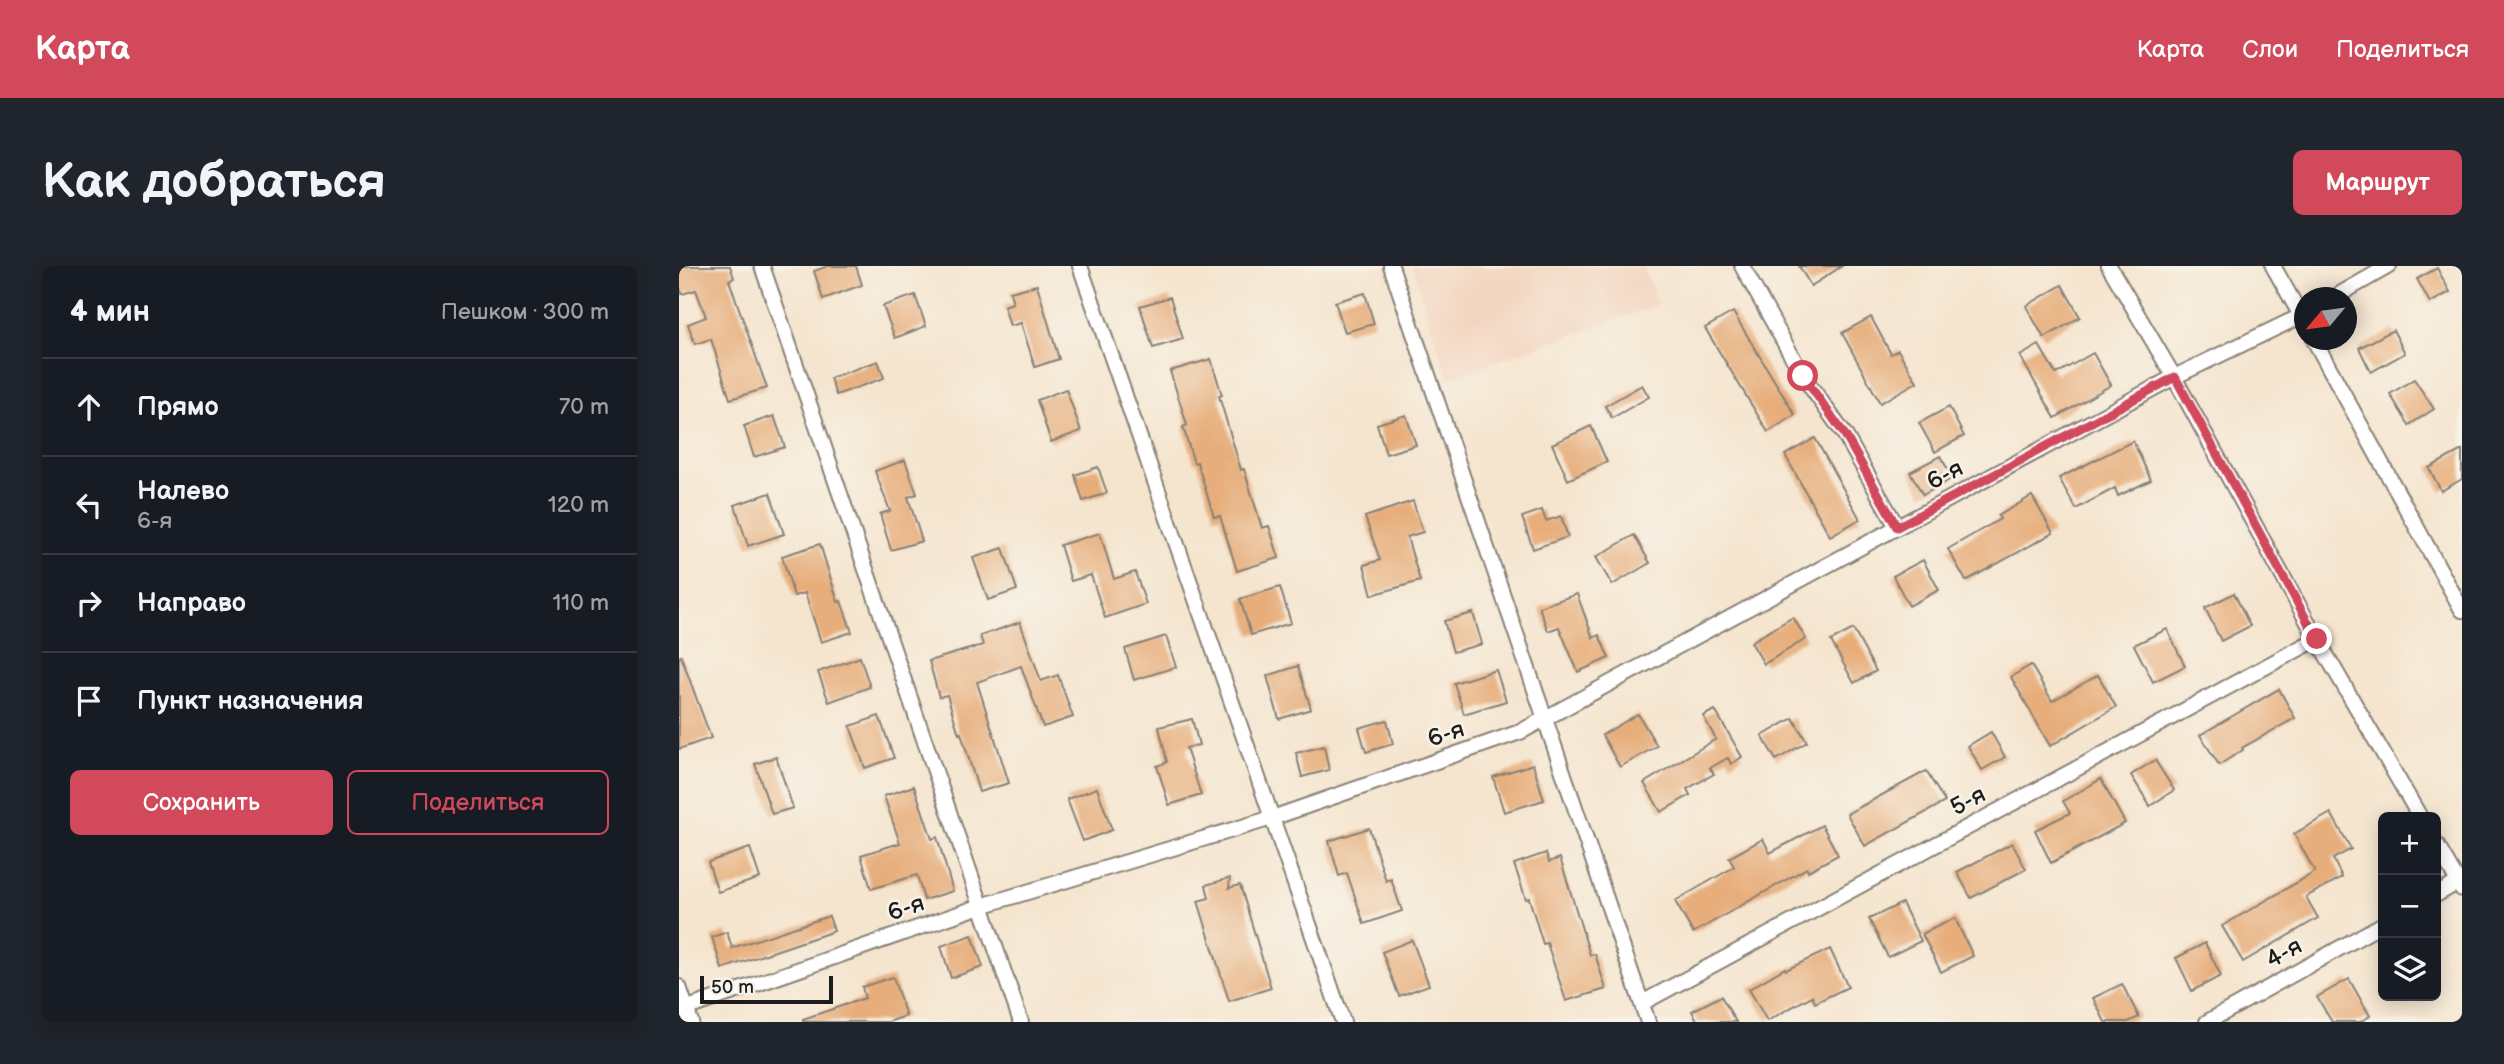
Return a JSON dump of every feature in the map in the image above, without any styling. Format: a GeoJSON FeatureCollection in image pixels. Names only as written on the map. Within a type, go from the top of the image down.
{"type":"FeatureCollection","features":[{"type":"Feature","properties":{"kind":"street"},"geometry":{"type":"LineString","coordinates":[[762,266],[1021,1022]]}},
{"type":"Feature","properties":{"kind":"street"},"geometry":{"type":"LineString","coordinates":[[1080,266],[1343,1022]]}},
{"type":"Feature","properties":{"kind":"street"},"geometry":{"type":"LineString","coordinates":[[1391,266],[1648,1022]]}},
{"type":"Feature","properties":{"kind":"street"},"geometry":{"type":"LineString","coordinates":[[1742,266],[1803,376],[1845,435],[1897,527]]}},
{"type":"Feature","properties":{"kind":"street"},"geometry":{"type":"LineString","coordinates":[[2109,266],[2175,377],[2317,639],[2417,812]]}},
{"type":"Feature","properties":{"kind":"street"},"geometry":{"type":"LineString","coordinates":[[2273,266],[2294,302]]}},
{"type":"Feature","properties":{"kind":"street"},"geometry":{"type":"LineString","coordinates":[[2352,287],[2389,266]]}},
{"type":"Feature","properties":{"kind":"street","name":"6-я"},"geometry":{"type":"LineString","coordinates":[[686,1014],[981,906],[1272,818],[1520,732],[2175,377],[2294,321]]}},
{"type":"Feature","properties":{"kind":"street"},"geometry":{"type":"LineString","coordinates":[[2319,350],[2462,610]]}},
{"type":"Feature","properties":{"kind":"street","name":"5-я"},"geometry":{"type":"LineString","coordinates":[[1641,1003],[2317,639]]}},
{"type":"Feature","properties":{"kind":"street"},"geometry":{"type":"LineString","coordinates":[[2441,852],[2461,884],[2441,893]]}},
{"type":"Feature","properties":{"kind":"street","name":"4-я"},"geometry":{"type":"LineString","coordinates":[[2207,1022],[2378,927]]}},
{"type":"Feature","properties":{"kind":"street"},"geometry":{"type":"LineString","coordinates":[[679,986],[686,1014]]}},
{"type":"Feature","properties":{"kind":"shaded area"},"geometry":{"type":"Polygon","coordinates":[[[1412,266],[1644,266],[1658,305],[1448,378],[1412,266]]]}},
{"type":"Feature","properties":{"kind":"building"},"geometry":{"type":"Polygon","coordinates":[[[679,266],[730,266],[734,278],[729,280],[767,388],[730,399],[711,339],[695,344],[688,324],[706,317],[696,290],[682,294],[679,266]]]}},
{"type":"Feature","properties":{"kind":"building"},"geometry":{"type":"Polygon","coordinates":[[[828,266],[856,266],[862,285],[823,299],[814,271],[828,266]]]}},
{"type":"Feature","properties":{"kind":"building"},"geometry":{"type":"Polygon","coordinates":[[[1799,266],[1842,266],[1811,286],[1799,266]]]}},
{"type":"Feature","properties":{"kind":"building"},"geometry":{"type":"Polygon","coordinates":[[[2437,268],[2450,292],[2430,303],[2417,279],[2437,268]]]}},
{"type":"Feature","properties":{"kind":"building"},"geometry":{"type":"Polygon","coordinates":[[[1037,285],[1059,359],[1035,367],[1021,323],[1010,326],[1004,306],[1013,303],[1010,292],[1037,285]]]}},
{"type":"Feature","properties":{"kind":"building"},"geometry":{"type":"Polygon","coordinates":[[[2062,285],[2080,317],[2044,338],[2026,306],[2062,285]]]}},
{"type":"Feature","properties":{"kind":"building"},"geometry":{"type":"Polygon","coordinates":[[[1365,293],[1374,324],[1345,332],[1335,302],[1365,293]]]}},
{"type":"Feature","properties":{"kind":"building"},"geometry":{"type":"Polygon","coordinates":[[[915,295],[926,326],[895,338],[883,306],[915,295]]]}},
{"type":"Feature","properties":{"kind":"building"},"geometry":{"type":"Polygon","coordinates":[[[1170,297],[1183,339],[1153,348],[1140,306],[1170,297]]]}},
{"type":"Feature","properties":{"kind":"building"},"geometry":{"type":"Polygon","coordinates":[[[1733,312],[1795,415],[1768,432],[1705,328],[1733,312]]]}},
{"type":"Feature","properties":{"kind":"building"},"geometry":{"type":"Polygon","coordinates":[[[1871,317],[1891,354],[1898,350],[1917,382],[1880,403],[1842,333],[1871,317]]]}},
{"type":"Feature","properties":{"kind":"building"},"geometry":{"type":"Polygon","coordinates":[[[2393,330],[2405,353],[2371,372],[2359,348],[2393,330]]]}},
{"type":"Feature","properties":{"kind":"building"},"geometry":{"type":"Polygon","coordinates":[[[2039,345],[2056,374],[2093,353],[2111,385],[2055,418],[2020,356],[2039,345]]]}},
{"type":"Feature","properties":{"kind":"building"},"geometry":{"type":"Polygon","coordinates":[[[1211,359],[1241,470],[1244,469],[1262,528],[1269,526],[1279,558],[1237,571],[1220,516],[1214,517],[1197,462],[1194,463],[1183,427],[1187,425],[1170,371],[1211,359]]]}},
{"type":"Feature","properties":{"kind":"building"},"geometry":{"type":"Polygon","coordinates":[[[878,361],[884,378],[836,395],[830,378],[878,361]]]}},
{"type":"Feature","properties":{"kind":"building"},"geometry":{"type":"Polygon","coordinates":[[[2414,379],[2434,409],[2409,425],[2390,394],[2414,379]]]}},
{"type":"Feature","properties":{"kind":"building"},"geometry":{"type":"Polygon","coordinates":[[[1642,385],[1649,397],[1612,418],[1605,406],[1642,385]]]}},
{"type":"Feature","properties":{"kind":"building"},"geometry":{"type":"Polygon","coordinates":[[[1066,389],[1081,431],[1051,442],[1037,400],[1066,389]]]}},
{"type":"Feature","properties":{"kind":"building"},"geometry":{"type":"Polygon","coordinates":[[[1949,407],[1964,436],[1935,452],[1919,423],[1949,407]]]}},
{"type":"Feature","properties":{"kind":"building"},"geometry":{"type":"Polygon","coordinates":[[[1406,415],[1416,445],[1386,454],[1377,424],[1406,415]]]}},
{"type":"Feature","properties":{"kind":"building"},"geometry":{"type":"Polygon","coordinates":[[[774,416],[785,447],[754,457],[744,426],[774,416]]]}},
{"type":"Feature","properties":{"kind":"building"},"geometry":{"type":"Polygon","coordinates":[[[1591,426],[1607,462],[1568,480],[1552,444],[1591,426]]]}},
{"type":"Feature","properties":{"kind":"building"},"geometry":{"type":"Polygon","coordinates":[[[1815,438],[1860,519],[1830,536],[1785,455],[1815,438]]]}},
{"type":"Feature","properties":{"kind":"building"},"geometry":{"type":"Polygon","coordinates":[[[2133,441],[2151,480],[2118,496],[2115,488],[2076,509],[2059,478],[2133,441]]]}},
{"type":"Feature","properties":{"kind":"building"},"geometry":{"type":"Polygon","coordinates":[[[2462,450],[2462,479],[2441,491],[2429,468],[2462,450]]]}},
{"type":"Feature","properties":{"kind":"building"},"geometry":{"type":"Polygon","coordinates":[[[1940,456],[1953,478],[1923,495],[1910,472],[1940,456]]]}},
{"type":"Feature","properties":{"kind":"building"},"geometry":{"type":"Polygon","coordinates":[[[905,460],[917,494],[908,497],[922,541],[891,550],[880,514],[890,511],[875,471],[905,460]]]}},
{"type":"Feature","properties":{"kind":"building"},"geometry":{"type":"Polygon","coordinates":[[[1098,467],[1107,493],[1083,501],[1075,475],[1098,467]]]}},
{"type":"Feature","properties":{"kind":"building"},"geometry":{"type":"Polygon","coordinates":[[[770,493],[784,534],[748,546],[735,505],[770,493]]]}},
{"type":"Feature","properties":{"kind":"building"},"geometry":{"type":"Polygon","coordinates":[[[2032,496],[2053,533],[1966,581],[1948,549],[2000,519],[1998,516],[2032,496]]]}},
{"type":"Feature","properties":{"kind":"building"},"geometry":{"type":"Polygon","coordinates":[[[1413,501],[1423,532],[1407,537],[1420,581],[1372,595],[1364,565],[1380,560],[1365,517],[1413,501]]]}},
{"type":"Feature","properties":{"kind":"building"},"geometry":{"type":"Polygon","coordinates":[[[1542,510],[1546,521],[1561,516],[1568,537],[1533,549],[1522,517],[1542,510]]]}},
{"type":"Feature","properties":{"kind":"building"},"geometry":{"type":"Polygon","coordinates":[[[1100,533],[1114,579],[1135,572],[1146,604],[1105,618],[1091,575],[1071,581],[1060,545],[1100,533]]]}},
{"type":"Feature","properties":{"kind":"building"},"geometry":{"type":"Polygon","coordinates":[[[1634,535],[1650,563],[1612,585],[1596,557],[1634,535]]]}},
{"type":"Feature","properties":{"kind":"building"},"geometry":{"type":"Polygon","coordinates":[[[820,544],[838,602],[841,601],[852,632],[821,642],[805,593],[794,596],[782,556],[820,544]]]}},
{"type":"Feature","properties":{"kind":"building"},"geometry":{"type":"Polygon","coordinates":[[[1003,548],[1017,590],[988,600],[973,558],[1003,548]]]}},
{"type":"Feature","properties":{"kind":"building"},"geometry":{"type":"Polygon","coordinates":[[[1923,560],[1939,590],[1909,606],[1893,576],[1923,560]]]}},
{"type":"Feature","properties":{"kind":"building"},"geometry":{"type":"Polygon","coordinates":[[[1280,587],[1291,623],[1251,635],[1240,599],[1280,587]]]}},
{"type":"Feature","properties":{"kind":"building"},"geometry":{"type":"Polygon","coordinates":[[[2234,593],[2250,626],[2221,641],[2205,608],[2234,593]]]}},
{"type":"Feature","properties":{"kind":"building"},"geometry":{"type":"Polygon","coordinates":[[[1577,594],[1593,638],[1599,635],[1609,658],[1578,672],[1559,627],[1548,631],[1539,607],[1577,594]]]}},
{"type":"Feature","properties":{"kind":"building"},"geometry":{"type":"Polygon","coordinates":[[[1473,613],[1482,644],[1453,652],[1444,621],[1473,613]]]}},
{"type":"Feature","properties":{"kind":"building"},"geometry":{"type":"Polygon","coordinates":[[[1793,617],[1806,639],[1764,664],[1751,642],[1793,617]]]}},
{"type":"Feature","properties":{"kind":"building"},"geometry":{"type":"Polygon","coordinates":[[[1020,622],[1041,681],[1058,675],[1073,717],[1043,727],[1021,666],[977,682],[1009,783],[979,792],[947,695],[939,697],[929,661],[983,645],[980,636],[1020,622]]]}},
{"type":"Feature","properties":{"kind":"building"},"geometry":{"type":"Polygon","coordinates":[[[1853,629],[1876,671],[1854,683],[1831,641],[1853,629]]]}},
{"type":"Feature","properties":{"kind":"building"},"geometry":{"type":"Polygon","coordinates":[[[2167,629],[2185,666],[2153,682],[2134,645],[2167,629]]]}},
{"type":"Feature","properties":{"kind":"building"},"geometry":{"type":"Polygon","coordinates":[[[1166,636],[1176,667],[1134,680],[1125,649],[1166,636]]]}},
{"type":"Feature","properties":{"kind":"building"},"geometry":{"type":"Polygon","coordinates":[[[681,656],[711,738],[679,749],[679,657],[681,656]]]}},
{"type":"Feature","properties":{"kind":"building"},"geometry":{"type":"Polygon","coordinates":[[[860,657],[870,687],[829,702],[818,672],[860,657]]]}},
{"type":"Feature","properties":{"kind":"building"},"geometry":{"type":"Polygon","coordinates":[[[2031,665],[2052,701],[2098,675],[2116,707],[2050,746],[2011,677],[2031,665]]]}},
{"type":"Feature","properties":{"kind":"building"},"geometry":{"type":"Polygon","coordinates":[[[1298,666],[1311,709],[1279,719],[1267,676],[1298,666]]]}},
{"type":"Feature","properties":{"kind":"building"},"geometry":{"type":"Polygon","coordinates":[[[1496,670],[1506,701],[1464,714],[1454,683],[1496,670]]]}},
{"type":"Feature","properties":{"kind":"building"},"geometry":{"type":"Polygon","coordinates":[[[2279,689],[2295,718],[2242,748],[2243,750],[2219,765],[2200,735],[2279,689]]]}},
{"type":"Feature","properties":{"kind":"building"},"geometry":{"type":"Polygon","coordinates":[[[1715,710],[1742,757],[1731,764],[1728,758],[1710,768],[1714,774],[1687,789],[1690,795],[1661,812],[1644,783],[1716,739],[1703,716],[1715,710]]]}},
{"type":"Feature","properties":{"kind":"building"},"geometry":{"type":"Polygon","coordinates":[[[1638,714],[1657,746],[1620,767],[1602,735],[1638,714]]]}},
{"type":"Feature","properties":{"kind":"building"},"geometry":{"type":"Polygon","coordinates":[[[879,716],[894,758],[865,768],[850,726],[879,716]]]}},
{"type":"Feature","properties":{"kind":"building"},"geometry":{"type":"Polygon","coordinates":[[[1793,718],[1807,742],[1776,760],[1762,736],[1793,718]]]}},
{"type":"Feature","properties":{"kind":"building"},"geometry":{"type":"Polygon","coordinates":[[[1192,719],[1199,745],[1186,748],[1201,795],[1169,805],[1157,766],[1167,762],[1159,727],[1192,719]]]}},
{"type":"Feature","properties":{"kind":"building"},"geometry":{"type":"Polygon","coordinates":[[[1387,720],[1393,744],[1366,752],[1359,728],[1387,720]]]}},
{"type":"Feature","properties":{"kind":"building"},"geometry":{"type":"Polygon","coordinates":[[[1991,732],[2005,757],[1982,770],[1968,746],[1991,732]]]}},
{"type":"Feature","properties":{"kind":"building"},"geometry":{"type":"Polygon","coordinates":[[[1324,746],[1329,770],[1302,777],[1296,753],[1324,746]]]}},
{"type":"Feature","properties":{"kind":"building"},"geometry":{"type":"Polygon","coordinates":[[[776,757],[793,808],[772,814],[755,764],[776,757]]]}},
{"type":"Feature","properties":{"kind":"building"},"geometry":{"type":"Polygon","coordinates":[[[2155,760],[2174,790],[2150,806],[2131,775],[2155,760]]]}},
{"type":"Feature","properties":{"kind":"building"},"geometry":{"type":"Polygon","coordinates":[[[1533,764],[1544,800],[1504,812],[1493,777],[1533,764]]]}},
{"type":"Feature","properties":{"kind":"building"},"geometry":{"type":"Polygon","coordinates":[[[1926,771],[1945,802],[1865,846],[1847,814],[1926,771]]]}},
{"type":"Feature","properties":{"kind":"building"},"geometry":{"type":"Polygon","coordinates":[[[2101,779],[2125,823],[2051,863],[2035,830],[2070,813],[2063,801],[2101,779]]]}},
{"type":"Feature","properties":{"kind":"building"},"geometry":{"type":"Polygon","coordinates":[[[914,786],[932,839],[937,837],[953,891],[924,900],[917,875],[871,889],[861,855],[900,843],[884,796],[914,786]]]}},
{"type":"Feature","properties":{"kind":"building"},"geometry":{"type":"Polygon","coordinates":[[[1097,788],[1112,830],[1083,841],[1067,799],[1097,788]]]}},
{"type":"Feature","properties":{"kind":"building"},"geometry":{"type":"Polygon","coordinates":[[[2331,813],[2351,849],[2333,859],[2342,877],[2306,897],[2318,918],[2243,962],[2222,926],[2315,872],[2294,834],[2331,813]]]}},
{"type":"Feature","properties":{"kind":"building"},"geometry":{"type":"Polygon","coordinates":[[[1822,825],[1838,855],[1808,871],[1807,868],[1693,933],[1675,901],[1734,867],[1729,858],[1763,839],[1770,853],[1822,825]]]}},
{"type":"Feature","properties":{"kind":"building"},"geometry":{"type":"Polygon","coordinates":[[[1369,828],[1386,881],[1391,879],[1402,911],[1364,924],[1347,873],[1339,876],[1329,841],[1369,828]]]}},
{"type":"Feature","properties":{"kind":"building"},"geometry":{"type":"Polygon","coordinates":[[[2012,843],[2026,869],[1971,898],[1957,872],[2012,843]]]}},
{"type":"Feature","properties":{"kind":"building"},"geometry":{"type":"Polygon","coordinates":[[[750,848],[760,878],[718,892],[708,862],[750,848]]]}},
{"type":"Feature","properties":{"kind":"building"},"geometry":{"type":"Polygon","coordinates":[[[1546,853],[1549,862],[1560,858],[1590,955],[1595,954],[1606,989],[1566,1001],[1547,943],[1543,944],[1529,898],[1526,899],[1514,864],[1546,853]]]}},
{"type":"Feature","properties":{"kind":"building"},"geometry":{"type":"Polygon","coordinates":[[[1230,878],[1229,888],[1240,885],[1271,988],[1229,1001],[1198,901],[1209,898],[1206,885],[1230,878]]]}},
{"type":"Feature","properties":{"kind":"building"},"geometry":{"type":"Polygon","coordinates":[[[1902,903],[1921,941],[1888,957],[1869,919],[1902,903]]]}},
{"type":"Feature","properties":{"kind":"building"},"geometry":{"type":"Polygon","coordinates":[[[829,916],[834,931],[722,969],[712,937],[727,932],[732,948],[829,916]]]}},
{"type":"Feature","properties":{"kind":"building"},"geometry":{"type":"Polygon","coordinates":[[[1955,918],[1973,956],[1941,972],[1922,934],[1955,918]]]}},
{"type":"Feature","properties":{"kind":"building"},"geometry":{"type":"Polygon","coordinates":[[[972,935],[983,967],[951,978],[941,946],[972,935]]]}},
{"type":"Feature","properties":{"kind":"building"},"geometry":{"type":"Polygon","coordinates":[[[1412,940],[1429,985],[1399,996],[1382,952],[1412,940]]]}},
{"type":"Feature","properties":{"kind":"building"},"geometry":{"type":"Polygon","coordinates":[[[2205,943],[2221,976],[2192,991],[2176,958],[2205,943]]]}},
{"type":"Feature","properties":{"kind":"building"},"geometry":{"type":"Polygon","coordinates":[[[1830,949],[1848,987],[1815,1003],[1812,996],[1767,1021],[1749,989],[1785,968],[1786,970],[1830,949]]]}},
{"type":"Feature","properties":{"kind":"building"},"geometry":{"type":"Polygon","coordinates":[[[893,977],[906,1016],[888,1022],[803,1022],[803,1019],[865,998],[862,987],[893,977]]]}},
{"type":"Feature","properties":{"kind":"building"},"geometry":{"type":"Polygon","coordinates":[[[2349,979],[2370,1016],[2360,1022],[2332,1022],[2317,997],[2349,979]]]}},
{"type":"Feature","properties":{"kind":"building"},"geometry":{"type":"Polygon","coordinates":[[[2122,984],[2139,1017],[2128,1022],[2105,1022],[2093,998],[2122,984]]]}},
{"type":"Feature","properties":{"kind":"building"},"geometry":{"type":"Polygon","coordinates":[[[1721,996],[1736,1022],[1698,1022],[1692,1011],[1721,996]]]}},
{"type":"Feature","properties":{"kind":"route"},"geometry":{"type":"LineString","coordinates":[[1803,376],[1845,435],[1897,527],[2175,377],[2317,639]]}}]}
